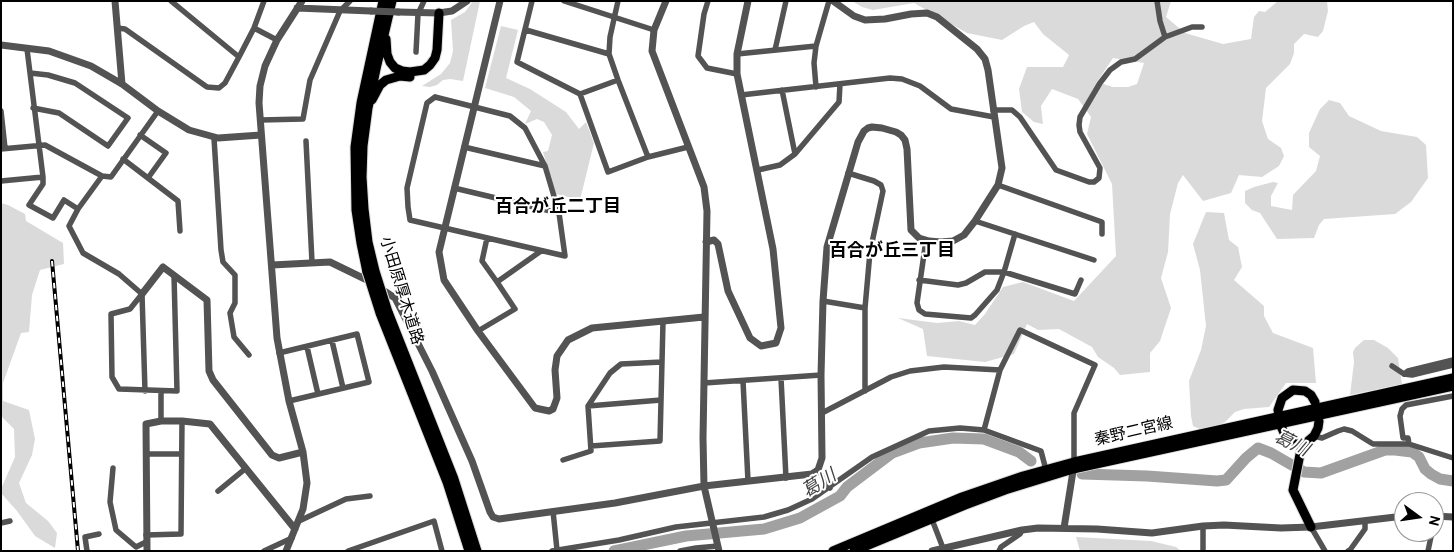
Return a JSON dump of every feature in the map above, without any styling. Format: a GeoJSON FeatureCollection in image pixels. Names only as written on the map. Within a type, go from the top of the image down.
{"type":"FeatureCollection","features":[{"type":"Feature","properties":{"kind":"main road","name":"小田原厚木道路"},"geometry":{"type":"LineString","coordinates":[[383,1],[361,103],[355,146],[356,210],[361,243],[384,313],[444,473],[468,551]]}},
{"type":"Feature","properties":{"kind":"main road","name":"小田原厚木道路"},"geometry":{"type":"LineString","coordinates":[[371,272],[364,209],[363,146],[368,108],[392,1]]}},
{"type":"Feature","properties":{"kind":"main road"},"geometry":{"type":"LineString","coordinates":[[387,20],[386,46],[390,62],[402,71],[418,72],[430,65],[435,58],[439,14]]}},
{"type":"Feature","properties":{"kind":"main road"},"geometry":{"type":"LineString","coordinates":[[368,108],[380,86],[386,80],[400,76],[418,77],[432,69],[440,56],[439,14]]}},
{"type":"Feature","properties":{"kind":"main road","name":"小田原厚木道路"},"geometry":{"type":"LineString","coordinates":[[384,313],[454,479],[476,551]]}},
{"type":"Feature","properties":{"kind":"main road","name":"秦野二宮線"},"geometry":{"type":"LineString","coordinates":[[833,551],[931,514],[1006,482],[1046,470],[1105,462],[1453,378]]}},
{"type":"Feature","properties":{"kind":"main road","name":"秦野二宮線"},"geometry":{"type":"LineString","coordinates":[[854,551],[931,514],[1075,466],[1280,420],[1453,386]]}},
{"type":"Feature","properties":{"kind":"main road"},"geometry":{"type":"LineString","coordinates":[[1315,402],[1306,391],[1293,390],[1282,398],[1278,410],[1280,420],[1286,437],[1290,441],[1302,444],[1314,436],[1319,421]]}},
{"type":"Feature","properties":{"kind":"main road"},"geometry":{"type":"LineString","coordinates":[[1302,444],[1293,490],[1311,527]]}},
{"type":"Feature","properties":{"kind":"street"},"geometry":{"type":"LineString","coordinates":[[115,1],[122,84]]}},
{"type":"Feature","properties":{"kind":"street"},"geometry":{"type":"LineString","coordinates":[[171,1],[239,58]]}},
{"type":"Feature","properties":{"kind":"street"},"geometry":{"type":"LineString","coordinates":[[118,28],[125,29],[207,87],[219,88],[226,83],[239,58],[254,28],[264,1]]}},
{"type":"Feature","properties":{"kind":"street"},"geometry":{"type":"LineString","coordinates":[[286,551],[306,500],[307,483],[303,452],[279,354],[261,135],[262,120],[259,103],[260,86],[265,66],[277,40],[302,1]]}},
{"type":"Feature","properties":{"kind":"street"},"geometry":{"type":"LineString","coordinates":[[262,120],[303,118],[310,80],[340,11],[350,1]]}},
{"type":"Feature","properties":{"kind":"street"},"geometry":{"type":"LineString","coordinates":[[416,52],[418,14],[424,1]]}},
{"type":"Feature","properties":{"kind":"street"},"geometry":{"type":"LineString","coordinates":[[297,8],[439,14],[452,11],[467,1]]}},
{"type":"Feature","properties":{"kind":"street"},"geometry":{"type":"LineString","coordinates":[[500,1],[438,252],[444,280],[478,331],[535,408],[549,411],[553,409],[557,398],[555,370],[557,356],[568,340],[592,328],[704,317]]}},
{"type":"Feature","properties":{"kind":"street"},"geometry":{"type":"LineString","coordinates":[[532,1],[517,62],[580,94],[608,172],[648,157],[688,147]]}},
{"type":"Feature","properties":{"kind":"street"},"geometry":{"type":"LineString","coordinates":[[564,1],[654,30]]}},
{"type":"Feature","properties":{"kind":"street"},"geometry":{"type":"LineString","coordinates":[[618,1],[610,37],[609,54],[648,157]]}},
{"type":"Feature","properties":{"kind":"street"},"geometry":{"type":"LineString","coordinates":[[666,1],[654,30],[652,51],[704,187],[707,211],[704,317],[704,486],[717,546],[680,551]]}},
{"type":"Feature","properties":{"kind":"street"},"geometry":{"type":"LineString","coordinates":[[708,1],[704,14],[698,56],[707,68],[737,74]]}},
{"type":"Feature","properties":{"kind":"street"},"geometry":{"type":"LineString","coordinates":[[706,242],[714,240],[718,244],[728,290],[750,338],[761,346],[776,343],[781,328],[773,249],[737,74],[737,54],[748,1]]}},
{"type":"Feature","properties":{"kind":"street"},"geometry":{"type":"LineString","coordinates":[[775,50],[786,1]]}},
{"type":"Feature","properties":{"kind":"street"},"geometry":{"type":"LineString","coordinates":[[272,265],[325,261],[369,281],[395,298],[432,371],[472,461],[493,517],[499,518],[615,503],[704,486],[812,474],[818,470],[822,458],[821,375],[823,301],[828,248],[848,173],[858,142],[864,131],[868,128],[882,128],[896,132],[905,140],[912,230],[919,238],[926,240],[954,241],[964,235],[975,222],[998,185],[1002,168],[985,59],[977,49],[937,17],[927,13],[865,20],[854,16],[831,1],[816,46],[814,63],[816,87]]}},
{"type":"Feature","properties":{"kind":"street"},"geometry":{"type":"LineString","coordinates":[[1157,1],[1165,37]]}},
{"type":"Feature","properties":{"kind":"street"},"geometry":{"type":"LineString","coordinates":[[741,95],[890,78],[902,79],[920,86],[951,109],[994,113],[1012,110],[1020,118],[1056,170],[1089,182],[1094,182],[1099,178],[1100,168],[1080,132],[1080,117],[1110,70],[1121,62],[1135,59],[1165,37],[1192,27],[1202,27]]}},
{"type":"Feature","properties":{"kind":"street"},"geometry":{"type":"LineString","coordinates":[[254,28],[277,40]]}},
{"type":"Feature","properties":{"kind":"street"},"geometry":{"type":"LineString","coordinates":[[526,30],[609,54]]}},
{"type":"Feature","properties":{"kind":"street"},"geometry":{"type":"LineString","coordinates":[[1,45],[50,51],[91,66],[122,84],[158,111],[189,130],[214,138],[261,135]]}},
{"type":"Feature","properties":{"kind":"street"},"geometry":{"type":"LineString","coordinates":[[737,54],[816,46]]}},
{"type":"Feature","properties":{"kind":"street"},"geometry":{"type":"LineString","coordinates":[[27,49],[43,177],[43,184],[29,205],[53,218],[64,200],[78,209]]}},
{"type":"Feature","properties":{"kind":"street"},"geometry":{"type":"LineString","coordinates":[[30,73],[48,75],[74,83],[128,118],[108,146],[59,113],[33,108]]}},
{"type":"Feature","properties":{"kind":"street"},"geometry":{"type":"LineString","coordinates":[[580,94],[618,80]]}},
{"type":"Feature","properties":{"kind":"street"},"geometry":{"type":"LineString","coordinates":[[758,170],[780,165],[794,154],[839,102],[840,84]]}},
{"type":"Feature","properties":{"kind":"street"},"geometry":{"type":"LineString","coordinates":[[782,90],[794,154]]}},
{"type":"Feature","properties":{"kind":"street"},"geometry":{"type":"LineString","coordinates":[[435,97],[474,106],[510,116],[525,128],[544,166],[558,213],[565,256],[410,220],[407,188],[427,103],[435,97]]}},
{"type":"Feature","properties":{"kind":"street"},"geometry":{"type":"LineString","coordinates":[[1,111],[3,149],[39,144],[51,147],[102,176],[111,177],[158,111]]}},
{"type":"Feature","properties":{"kind":"street"},"geometry":{"type":"LineString","coordinates":[[140,135],[166,153],[148,178]]}},
{"type":"Feature","properties":{"kind":"street"},"geometry":{"type":"LineString","coordinates":[[214,138],[221,250],[223,262],[235,275],[235,303],[230,313],[234,337],[249,355]]}},
{"type":"Feature","properties":{"kind":"street"},"geometry":{"type":"LineString","coordinates":[[306,141],[312,262]]}},
{"type":"Feature","properties":{"kind":"street"},"geometry":{"type":"LineString","coordinates":[[464,147],[544,166]]}},
{"type":"Feature","properties":{"kind":"street"},"geometry":{"type":"LineString","coordinates":[[123,159],[178,201],[180,231]]}},
{"type":"Feature","properties":{"kind":"street"},"geometry":{"type":"LineString","coordinates":[[848,173],[874,181],[881,185],[883,191],[870,252],[865,308],[865,391]]}},
{"type":"Feature","properties":{"kind":"street"},"geometry":{"type":"LineString","coordinates":[[102,176],[78,209],[69,226],[83,253],[119,274],[142,294],[145,391]]}},
{"type":"Feature","properties":{"kind":"street"},"geometry":{"type":"LineString","coordinates":[[1,181],[43,177]]}},
{"type":"Feature","properties":{"kind":"street"},"geometry":{"type":"LineString","coordinates":[[998,185],[1102,222],[1102,234]]}},
{"type":"Feature","properties":{"kind":"street"},"geometry":{"type":"LineString","coordinates":[[454,188],[558,213]]}},
{"type":"Feature","properties":{"kind":"street"},"geometry":{"type":"LineString","coordinates":[[975,222],[1094,260]]}},
{"type":"Feature","properties":{"kind":"street"},"geometry":{"type":"LineString","coordinates":[[926,240],[916,303],[919,310],[925,314],[971,318],[997,290],[1015,234]]}},
{"type":"Feature","properties":{"kind":"street"},"geometry":{"type":"LineString","coordinates":[[478,331],[516,309],[482,261],[487,238]]}},
{"type":"Feature","properties":{"kind":"street"},"geometry":{"type":"LineString","coordinates":[[497,282],[541,251]]}},
{"type":"Feature","properties":{"kind":"street"},"geometry":{"type":"LineString","coordinates":[[174,275],[177,391],[119,390],[112,377],[111,314],[130,309],[163,267],[174,275],[207,300],[209,371],[212,380],[272,455],[279,458],[303,452]]}},
{"type":"Feature","properties":{"kind":"street"},"geometry":{"type":"LineString","coordinates":[[920,280],[958,285],[966,283],[985,272],[1004,272],[1075,294],[1081,280]]}},
{"type":"Feature","properties":{"kind":"street"},"geometry":{"type":"LineString","coordinates":[[823,301],[865,308]]}},
{"type":"Feature","properties":{"kind":"street"},"geometry":{"type":"LineString","coordinates":[[591,446],[660,441],[663,322]]}},
{"type":"Feature","properties":{"kind":"street"},"geometry":{"type":"LineString","coordinates":[[984,430],[1000,370],[1020,330],[1095,365],[1074,413],[1075,466],[1064,528]]}},
{"type":"Feature","properties":{"kind":"street"},"geometry":{"type":"LineString","coordinates":[[279,354],[357,334],[369,382],[289,401]]}},
{"type":"Feature","properties":{"kind":"street"},"geometry":{"type":"LineString","coordinates":[[332,341],[343,388]]}},
{"type":"Feature","properties":{"kind":"street"},"geometry":{"type":"LineString","coordinates":[[307,347],[318,394]]}},
{"type":"Feature","properties":{"kind":"street"},"geometry":{"type":"LineString","coordinates":[[1404,374],[1408,371],[1453,360]]}},
{"type":"Feature","properties":{"kind":"street"},"geometry":{"type":"LineString","coordinates":[[563,460],[591,451],[588,406],[610,373],[622,364],[662,362]]}},
{"type":"Feature","properties":{"kind":"street"},"geometry":{"type":"LineString","coordinates":[[1392,366],[1404,374],[1412,375],[1453,365]]}},
{"type":"Feature","properties":{"kind":"street"},"geometry":{"type":"LineString","coordinates":[[822,413],[891,378],[910,371],[944,367],[1000,370]]}},
{"type":"Feature","properties":{"kind":"street"},"geometry":{"type":"LineString","coordinates":[[704,383],[821,375]]}},
{"type":"Feature","properties":{"kind":"street"},"geometry":{"type":"LineString","coordinates":[[781,378],[786,478]]}},
{"type":"Feature","properties":{"kind":"street"},"geometry":{"type":"LineString","coordinates":[[743,380],[748,481]]}},
{"type":"Feature","properties":{"kind":"street"},"geometry":{"type":"LineString","coordinates":[[161,391],[161,421]]}},
{"type":"Feature","properties":{"kind":"street"},"geometry":{"type":"LineString","coordinates":[[1409,444],[1408,438],[1404,438],[1401,427],[1400,416],[1402,409],[1406,405],[1453,396]]}},
{"type":"Feature","properties":{"kind":"street"},"geometry":{"type":"LineString","coordinates":[[588,406],[661,400]]}},
{"type":"Feature","properties":{"kind":"street"},"geometry":{"type":"LineString","coordinates":[[146,551],[146,424],[161,421],[210,424],[295,529]]}},
{"type":"Feature","properties":{"kind":"street"},"geometry":{"type":"LineString","coordinates":[[113,468],[110,502],[116,530],[136,547],[146,538],[181,534],[182,421]]}},
{"type":"Feature","properties":{"kind":"street"},"geometry":{"type":"LineString","coordinates":[[553,511],[555,550],[619,540],[676,527],[764,517],[788,510],[812,499],[872,457],[929,431],[960,428],[984,430],[1041,451],[1046,470]]}},
{"type":"Feature","properties":{"kind":"street"},"geometry":{"type":"LineString","coordinates":[[1314,436],[1322,438],[1344,429],[1352,431],[1373,444],[1409,444],[1453,458]]}},
{"type":"Feature","properties":{"kind":"street"},"geometry":{"type":"LineString","coordinates":[[146,454],[181,454]]}},
{"type":"Feature","properties":{"kind":"street"},"geometry":{"type":"LineString","coordinates":[[218,491],[246,468]]}},
{"type":"Feature","properties":{"kind":"street"},"geometry":{"type":"LineString","coordinates":[[818,470],[830,488]]}},
{"type":"Feature","properties":{"kind":"street"},"geometry":{"type":"LineString","coordinates":[[299,521],[346,499],[370,496]]}},
{"type":"Feature","properties":{"kind":"street"},"geometry":{"type":"LineString","coordinates":[[931,514],[942,548]]}},
{"type":"Feature","properties":{"kind":"street"},"geometry":{"type":"LineString","coordinates":[[932,551],[1022,530],[1064,528],[1152,533],[1203,526],[1311,527],[1394,517]]}},
{"type":"Feature","properties":{"kind":"street"},"geometry":{"type":"LineString","coordinates":[[1,523],[10,521]]}},
{"type":"Feature","properties":{"kind":"street"},"geometry":{"type":"LineString","coordinates":[[348,551],[434,521],[442,551]]}},
{"type":"Feature","properties":{"kind":"street"},"geometry":{"type":"LineString","coordinates":[[1348,551],[1365,529],[1364,521]]}},
{"type":"Feature","properties":{"kind":"street"},"geometry":{"type":"LineString","coordinates":[[1203,526],[1203,551]]}},
{"type":"Feature","properties":{"kind":"street"},"geometry":{"type":"LineString","coordinates":[[1311,527],[1325,551]]}},
{"type":"Feature","properties":{"kind":"street"},"geometry":{"type":"LineString","coordinates":[[999,551],[1001,547],[1020,534],[1022,530]]}},
{"type":"Feature","properties":{"kind":"street"},"geometry":{"type":"LineString","coordinates":[[87,551],[85,537],[99,534]]}},
{"type":"Feature","properties":{"kind":"street"},"geometry":{"type":"LineString","coordinates":[[264,551],[292,538]]}},
{"type":"Feature","properties":{"kind":"shaded area"},"geometry":{"type":"Polygon","coordinates":[[[473,1],[480,1],[463,81],[450,79],[443,80],[437,85],[430,87],[422,86],[441,74],[450,63],[453,51],[451,20],[465,12],[473,1]]]}},
{"type":"Feature","properties":{"kind":"shaded area"},"geometry":{"type":"Polygon","coordinates":[[[852,1],[1171,1],[1166,17],[1185,33],[1223,44],[1251,39],[1254,17],[1259,11],[1265,12],[1278,1],[1327,1],[1328,11],[1323,31],[1318,37],[1304,34],[1294,44],[1294,53],[1290,64],[1266,88],[1262,121],[1268,139],[1281,148],[1284,156],[1279,166],[1262,177],[1239,175],[1231,193],[1203,201],[1183,175],[1178,183],[1170,214],[1168,252],[1161,278],[1171,308],[1160,341],[1150,353],[1150,372],[1120,375],[1114,368],[1098,357],[1092,347],[1059,329],[1038,330],[1027,324],[1014,354],[985,362],[927,356],[923,329],[898,318],[937,323],[959,321],[975,325],[985,314],[1003,287],[1023,282],[1074,301],[1116,256],[1112,184],[1087,134],[1091,117],[1078,99],[1052,89],[1041,106],[1043,124],[1034,122],[1022,112],[1019,89],[1027,67],[1063,67],[1069,55],[1043,34],[1034,22],[1002,40],[967,33],[914,3],[873,10],[862,7],[852,1]],[[1113,58],[1097,82],[1113,87],[1128,87],[1137,84],[1144,63],[1113,58]]]}},
{"type":"Feature","properties":{"kind":"shaded area"},"geometry":{"type":"Polygon","coordinates":[[[501,26],[518,30],[506,78],[530,89],[566,112],[579,129],[586,122],[594,143],[580,200],[556,194],[543,152],[548,151],[552,135],[544,122],[537,119],[525,124],[531,111],[514,97],[485,88],[501,26]]]}},
{"type":"Feature","properties":{"kind":"shaded area"},"geometry":{"type":"Polygon","coordinates":[[[1329,100],[1340,103],[1349,116],[1381,131],[1417,137],[1426,145],[1428,178],[1411,202],[1395,214],[1324,219],[1319,225],[1314,238],[1277,239],[1260,213],[1252,210],[1245,203],[1245,191],[1273,182],[1278,183],[1271,196],[1271,206],[1292,210],[1293,195],[1316,171],[1320,156],[1309,147],[1309,133],[1320,109],[1329,100]]]}},
{"type":"Feature","properties":{"kind":"shaded area"},"geometry":{"type":"Polygon","coordinates":[[[1,203],[25,214],[26,221],[63,243],[64,264],[40,270],[32,295],[29,332],[21,333],[3,383],[3,401],[29,410],[35,439],[32,455],[19,483],[26,503],[48,521],[57,533],[55,548],[35,536],[1,493],[15,457],[14,429],[1,416],[1,203]]]}},
{"type":"Feature","properties":{"kind":"shaded area"},"geometry":{"type":"Polygon","coordinates":[[[1206,212],[1224,213],[1229,240],[1238,247],[1242,267],[1234,280],[1264,306],[1264,316],[1273,333],[1313,348],[1316,383],[1286,383],[1269,407],[1244,409],[1235,412],[1225,422],[1213,429],[1204,431],[1193,426],[1189,381],[1201,350],[1206,326],[1200,270],[1193,244],[1206,212]]]}},
{"type":"Feature","properties":{"kind":"shaded area"},"geometry":{"type":"Polygon","coordinates":[[[1364,340],[1374,340],[1388,348],[1398,358],[1402,384],[1350,395],[1354,362],[1353,352],[1364,340]]]}},
{"type":"Feature","properties":{"kind":"shaded area"},"geometry":{"type":"Polygon","coordinates":[[[1076,537],[1151,541],[1176,547],[1181,551],[1080,551],[1076,537]]]}},
{"type":"Feature","properties":{"kind":"waterway","name":"葛川"},"geometry":{"type":"LineString","coordinates":[[614,551],[686,536],[764,529],[800,518],[840,496],[847,487],[892,453],[919,443],[953,438],[984,439],[1019,452],[1031,461]]}},
{"type":"Feature","properties":{"kind":"waterway","name":"葛川"},"geometry":{"type":"LineString","coordinates":[[1082,474],[1217,481],[1226,480],[1258,448],[1271,453],[1304,472],[1321,473],[1385,450],[1395,450],[1412,452],[1419,457],[1425,469],[1431,474],[1440,479],[1453,481]]}},
{"type":"Feature","properties":{"kind":"railway"},"geometry":{"type":"LineString","coordinates":[[52,261],[78,551]]}},
{"type":"Feature","properties":{"kind":"district","name":"百合が丘二丁目"},"geometry":{"type":"Point","coordinates":[558,208]}},
{"type":"Feature","properties":{"kind":"district","name":"百合が丘三丁目"},"geometry":{"type":"Point","coordinates":[892,252]}}]}
